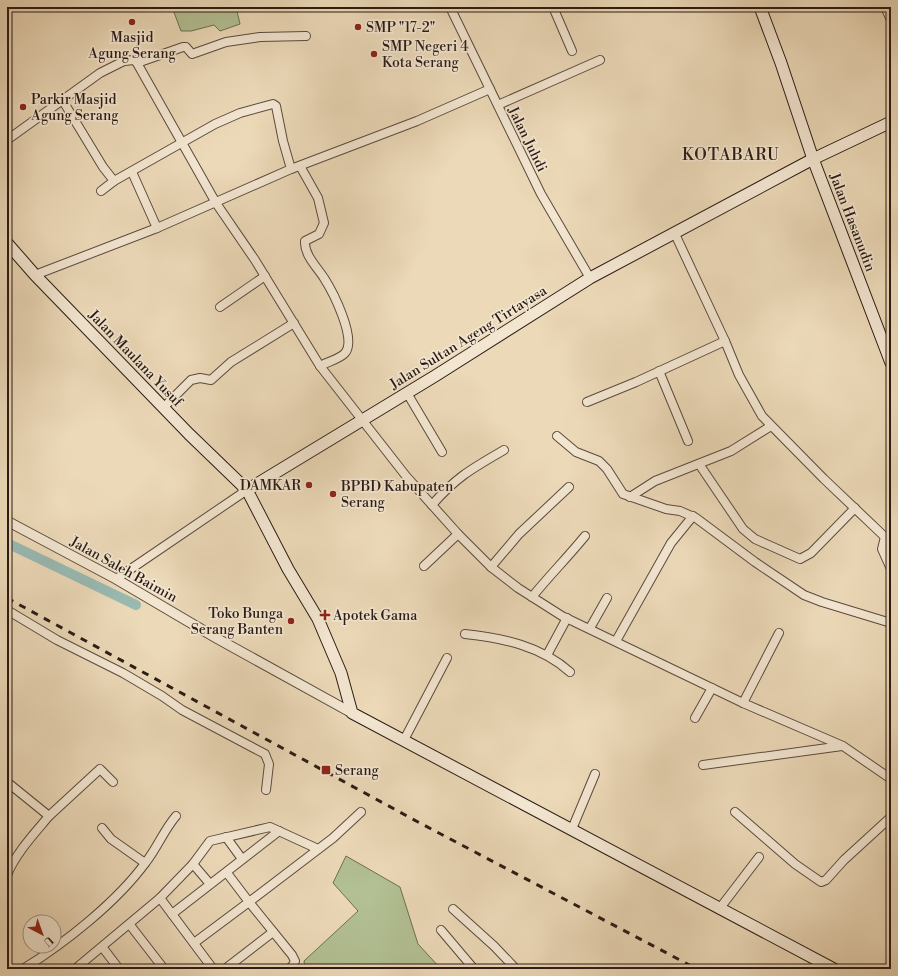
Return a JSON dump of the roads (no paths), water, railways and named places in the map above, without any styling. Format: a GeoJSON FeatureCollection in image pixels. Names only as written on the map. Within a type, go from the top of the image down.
{"type":"FeatureCollection","features":[{"type":"Feature","properties":{"kind":"main road","name":"Jalan Hasanudin"},"geometry":{"type":"LineString","coordinates":[[760,7],[781,63],[813,159],[891,363]]}},
{"type":"Feature","properties":{"kind":"main road","name":"Jalan Sultan Ageng Tirtayasa"},"geometry":{"type":"LineString","coordinates":[[247,490],[590,278],[813,159],[891,122]]}},
{"type":"Feature","properties":{"kind":"main road","name":"Jalan Maulana Yusuf"},"geometry":{"type":"LineString","coordinates":[[7,243],[35,275],[189,434],[247,490],[288,569],[318,619],[341,673],[352,713]]}},
{"type":"Feature","properties":{"kind":"main road"},"geometry":{"type":"LineString","coordinates":[[352,713],[834,969]]}},
{"type":"Feature","properties":{"kind":"street","name":"Jalan Juhdi"},"geometry":{"type":"LineString","coordinates":[[450,7],[541,194],[590,278]]}},
{"type":"Feature","properties":{"kind":"street"},"geometry":{"type":"LineString","coordinates":[[553,7],[572,52]]}},
{"type":"Feature","properties":{"kind":"street"},"geometry":{"type":"LineString","coordinates":[[885,7],[891,20]]}},
{"type":"Feature","properties":{"kind":"street"},"geometry":{"type":"LineString","coordinates":[[7,140],[100,73],[129,60],[137,63],[183,47],[186,47],[192,54],[226,42],[260,37],[306,36]]}},
{"type":"Feature","properties":{"kind":"street"},"geometry":{"type":"LineString","coordinates":[[498,105],[600,60]]}},
{"type":"Feature","properties":{"kind":"street"},"geometry":{"type":"LineString","coordinates":[[137,63],[216,203],[265,276],[320,366],[361,419],[432,505],[458,534],[491,566],[532,597],[567,618],[743,703],[843,746],[891,778]]}},
{"type":"Feature","properties":{"kind":"street"},"geometry":{"type":"LineString","coordinates":[[35,275],[157,228],[291,169],[490,89]]}},
{"type":"Feature","properties":{"kind":"street"},"geometry":{"type":"LineString","coordinates":[[63,101],[103,167],[114,181]]}},
{"type":"Feature","properties":{"kind":"street"},"geometry":{"type":"LineString","coordinates":[[101,192],[114,181],[181,143],[240,113],[273,104],[276,106],[283,141],[291,169]]}},
{"type":"Feature","properties":{"kind":"street"},"geometry":{"type":"LineString","coordinates":[[300,166],[318,198],[324,223],[319,234],[305,241],[304,248],[325,279],[338,304],[343,317],[349,343],[345,353],[320,366]]}},
{"type":"Feature","properties":{"kind":"street"},"geometry":{"type":"LineString","coordinates":[[132,172],[157,228]]}},
{"type":"Feature","properties":{"kind":"street"},"geometry":{"type":"LineString","coordinates":[[675,234],[725,340],[739,375],[762,416],[824,479],[888,538],[882,549],[891,569]]}},
{"type":"Feature","properties":{"kind":"street"},"geometry":{"type":"LineString","coordinates":[[220,307],[265,276]]}},
{"type":"Feature","properties":{"kind":"street"},"geometry":{"type":"LineString","coordinates":[[164,408],[191,380],[200,378],[211,380],[231,362],[294,323]]}},
{"type":"Feature","properties":{"kind":"street"},"geometry":{"type":"LineString","coordinates":[[587,402],[636,382],[725,340]]}},
{"type":"Feature","properties":{"kind":"street"},"geometry":{"type":"LineString","coordinates":[[659,371],[688,441]]}},
{"type":"Feature","properties":{"kind":"street"},"geometry":{"type":"LineString","coordinates":[[406,393],[442,452]]}},
{"type":"Feature","properties":{"kind":"street"},"geometry":{"type":"LineString","coordinates":[[630,498],[655,481],[731,451],[771,426]]}},
{"type":"Feature","properties":{"kind":"street"},"geometry":{"type":"LineString","coordinates":[[557,436],[567,446],[576,452],[599,461],[607,469],[621,492],[630,498],[693,516],[755,562],[804,595],[891,623]]}},
{"type":"Feature","properties":{"kind":"street"},"geometry":{"type":"LineString","coordinates":[[432,505],[462,474],[504,450]]}},
{"type":"Feature","properties":{"kind":"street"},"geometry":{"type":"LineString","coordinates":[[699,464],[743,529],[755,539],[800,559],[811,552],[855,508]]}},
{"type":"Feature","properties":{"kind":"street"},"geometry":{"type":"LineString","coordinates":[[491,566],[519,534],[569,487]]}},
{"type":"Feature","properties":{"kind":"street"},"geometry":{"type":"LineString","coordinates":[[116,579],[247,490]]}},
{"type":"Feature","properties":{"kind":"street"},"geometry":{"type":"LineString","coordinates":[[616,641],[671,543],[693,516]]}},
{"type":"Feature","properties":{"kind":"street","name":"Jalan Saleh Baimin"},"geometry":{"type":"LineString","coordinates":[[7,521],[116,579],[218,639],[352,713]]}},
{"type":"Feature","properties":{"kind":"street"},"geometry":{"type":"LineString","coordinates":[[424,566],[458,534]]}},
{"type":"Feature","properties":{"kind":"street"},"geometry":{"type":"LineString","coordinates":[[532,597],[550,573],[570,554],[585,536]]}},
{"type":"Feature","properties":{"kind":"street"},"geometry":{"type":"LineString","coordinates":[[590,628],[607,598]]}},
{"type":"Feature","properties":{"kind":"street"},"geometry":{"type":"LineString","coordinates":[[7,610],[58,640],[123,673],[162,696],[182,710],[265,754],[269,764],[266,790]]}},
{"type":"Feature","properties":{"kind":"street"},"geometry":{"type":"LineString","coordinates":[[547,655],[567,618]]}},
{"type":"Feature","properties":{"kind":"street"},"geometry":{"type":"LineString","coordinates":[[743,703],[779,633]]}},
{"type":"Feature","properties":{"kind":"street"},"geometry":{"type":"LineString","coordinates":[[465,634],[516,642],[558,660],[570,672]]}},
{"type":"Feature","properties":{"kind":"street"},"geometry":{"type":"LineString","coordinates":[[404,740],[447,658]]}},
{"type":"Feature","properties":{"kind":"street"},"geometry":{"type":"LineString","coordinates":[[695,718],[712,688]]}},
{"type":"Feature","properties":{"kind":"street"},"geometry":{"type":"LineString","coordinates":[[703,765],[843,746]]}},
{"type":"Feature","properties":{"kind":"street"},"geometry":{"type":"LineString","coordinates":[[7,875],[11,866],[27,843],[49,816],[100,769],[113,782]]}},
{"type":"Feature","properties":{"kind":"street"},"geometry":{"type":"LineString","coordinates":[[572,829],[595,774]]}},
{"type":"Feature","properties":{"kind":"street"},"geometry":{"type":"LineString","coordinates":[[7,782],[49,816]]}},
{"type":"Feature","properties":{"kind":"street"},"geometry":{"type":"LineString","coordinates":[[194,943],[318,849],[361,812]]}},
{"type":"Feature","properties":{"kind":"street"},"geometry":{"type":"LineString","coordinates":[[735,812],[795,864],[821,882],[826,880],[844,860],[891,817]]}},
{"type":"Feature","properties":{"kind":"street"},"geometry":{"type":"LineString","coordinates":[[23,969],[49,953],[113,899],[146,863],[176,816]]}},
{"type":"Feature","properties":{"kind":"street"},"geometry":{"type":"LineString","coordinates":[[75,969],[103,948],[160,898],[193,864],[210,841],[270,827],[318,849]]}},
{"type":"Feature","properties":{"kind":"street"},"geometry":{"type":"LineString","coordinates":[[102,828],[111,839],[146,863]]}},
{"type":"Feature","properties":{"kind":"street"},"geometry":{"type":"LineString","coordinates":[[172,914],[210,884],[227,873],[242,859],[279,831]]}},
{"type":"Feature","properties":{"kind":"street"},"geometry":{"type":"LineString","coordinates":[[226,837],[242,859]]}},
{"type":"Feature","properties":{"kind":"street"},"geometry":{"type":"LineString","coordinates":[[720,908],[759,857]]}},
{"type":"Feature","properties":{"kind":"street"},"geometry":{"type":"LineString","coordinates":[[193,864],[210,884]]}},
{"type":"Feature","properties":{"kind":"street"},"geometry":{"type":"LineString","coordinates":[[227,873],[295,961],[289,969]]}},
{"type":"Feature","properties":{"kind":"street"},"geometry":{"type":"LineString","coordinates":[[160,898],[213,969]]}},
{"type":"Feature","properties":{"kind":"street"},"geometry":{"type":"LineString","coordinates":[[453,909],[494,946],[516,969]]}},
{"type":"Feature","properties":{"kind":"street"},"geometry":{"type":"LineString","coordinates":[[130,924],[164,969]]}},
{"type":"Feature","properties":{"kind":"street"},"geometry":{"type":"LineString","coordinates":[[441,930],[474,969]]}},
{"type":"Feature","properties":{"kind":"street"},"geometry":{"type":"LineString","coordinates":[[224,969],[273,932]]}},
{"type":"Feature","properties":{"kind":"street"},"geometry":{"type":"LineString","coordinates":[[103,948],[119,969]]}},
{"type":"Feature","properties":{"kind":"waterway"},"geometry":{"type":"LineString","coordinates":[[7,543],[136,605]]}},
{"type":"Feature","properties":{"kind":"railway"},"geometry":{"type":"LineString","coordinates":[[7,598],[418,822],[697,969]]}},
{"type":"Feature","properties":{"kind":"place","name":"Masjid Agung Serang"},"geometry":{"type":"Point","coordinates":[132,22]}},
{"type":"Feature","properties":{"kind":"place","name":"SMP \"17-2\""},"geometry":{"type":"Point","coordinates":[358,27]}},
{"type":"Feature","properties":{"kind":"place","name":"SMP Negeri 4 Kota Serang"},"geometry":{"type":"Point","coordinates":[374,54]}},
{"type":"Feature","properties":{"kind":"place","name":"Parkir Masjid Agung Serang"},"geometry":{"type":"Point","coordinates":[23,107]}},
{"type":"Feature","properties":{"kind":"place","name":"DAMKAR"},"geometry":{"type":"Point","coordinates":[309,485]}},
{"type":"Feature","properties":{"kind":"place","name":"BPBD Kabupaten Serang"},"geometry":{"type":"Point","coordinates":[333,494]}},
{"type":"Feature","properties":{"kind":"place","name":"Apotek Gama"},"geometry":{"type":"Point","coordinates":[325,615]}},
{"type":"Feature","properties":{"kind":"place","name":"Toko Bunga Serang Banten"},"geometry":{"type":"Point","coordinates":[291,621]}},
{"type":"Feature","properties":{"kind":"place","name":"Serang"},"geometry":{"type":"Point","coordinates":[326,770]}},
{"type":"Feature","properties":{"kind":"district","name":"KOTABARU"},"geometry":{"type":"Point","coordinates":[731,154]}}]}
